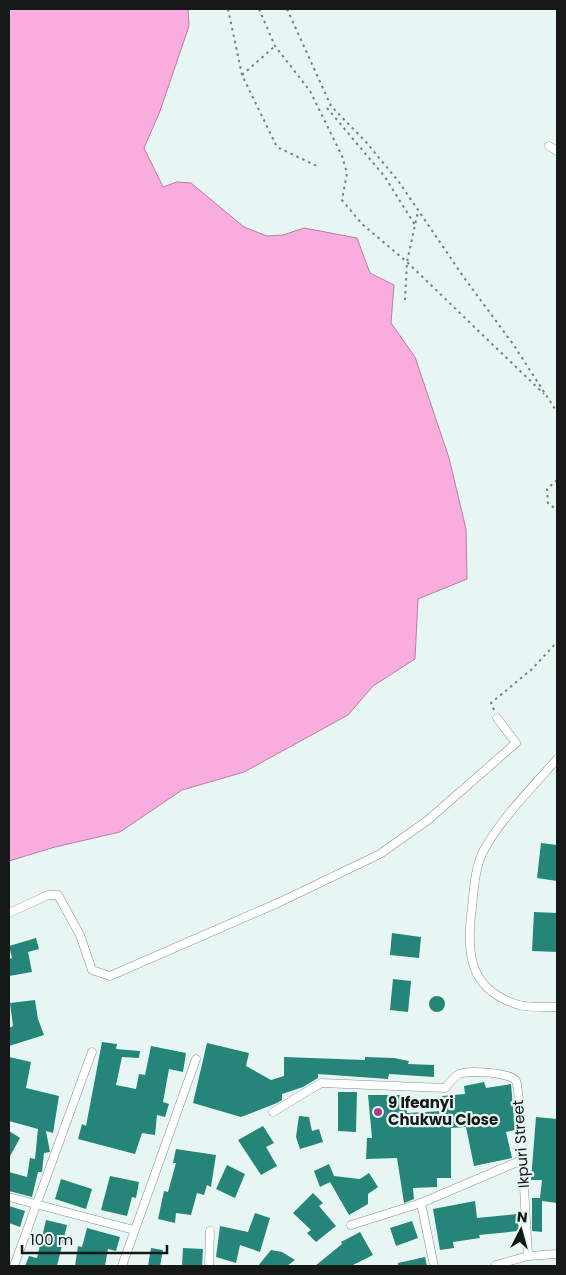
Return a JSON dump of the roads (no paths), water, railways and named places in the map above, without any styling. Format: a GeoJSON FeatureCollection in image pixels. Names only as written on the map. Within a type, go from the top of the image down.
{"type":"FeatureCollection","features":[{"type":"Feature","properties":{"kind":"street"},"geometry":{"type":"LineString","coordinates":[[549,146],[557,151]]}},
{"type":"Feature","properties":{"kind":"street"},"geometry":{"type":"LineString","coordinates":[[9,913],[48,894],[58,895],[80,934],[92,970],[110,976],[280,902],[380,854],[428,820],[516,743],[497,718]]}},
{"type":"Feature","properties":{"kind":"street"},"geometry":{"type":"LineString","coordinates":[[557,759],[501,825],[484,849],[475,882],[470,924],[470,958],[478,976],[492,992],[520,1005],[557,1008]]}},
{"type":"Feature","properties":{"kind":"street"},"geometry":{"type":"LineString","coordinates":[[14,1266],[35,1204],[92,1052]]}},
{"type":"Feature","properties":{"kind":"street"},"geometry":{"type":"LineString","coordinates":[[122,1266],[196,1058]]}},
{"type":"Feature","properties":{"kind":"street","name":"Ikpuri Street"},"geometry":{"type":"LineString","coordinates":[[273,1112],[321,1083],[445,1088],[457,1075],[463,1073],[502,1074],[516,1081],[528,1256]]}},
{"type":"Feature","properties":{"kind":"street"},"geometry":{"type":"LineString","coordinates":[[351,1225],[421,1203],[522,1160]]}},
{"type":"Feature","properties":{"kind":"street"},"geometry":{"type":"LineString","coordinates":[[9,1197],[134,1230]]}},
{"type":"Feature","properties":{"kind":"street"},"geometry":{"type":"LineString","coordinates":[[421,1203],[434,1266]]}},
{"type":"Feature","properties":{"kind":"street"},"geometry":{"type":"LineString","coordinates":[[209,1266],[210,1231]]}},
{"type":"Feature","properties":{"kind":"street"},"geometry":{"type":"LineString","coordinates":[[496,1265],[528,1256],[557,1254]]}},
{"type":"Feature","properties":{"kind":"place","name":"9 Ifeanyi Chukwu Close"},"geometry":{"type":"Point","coordinates":[378,1112]}}]}
